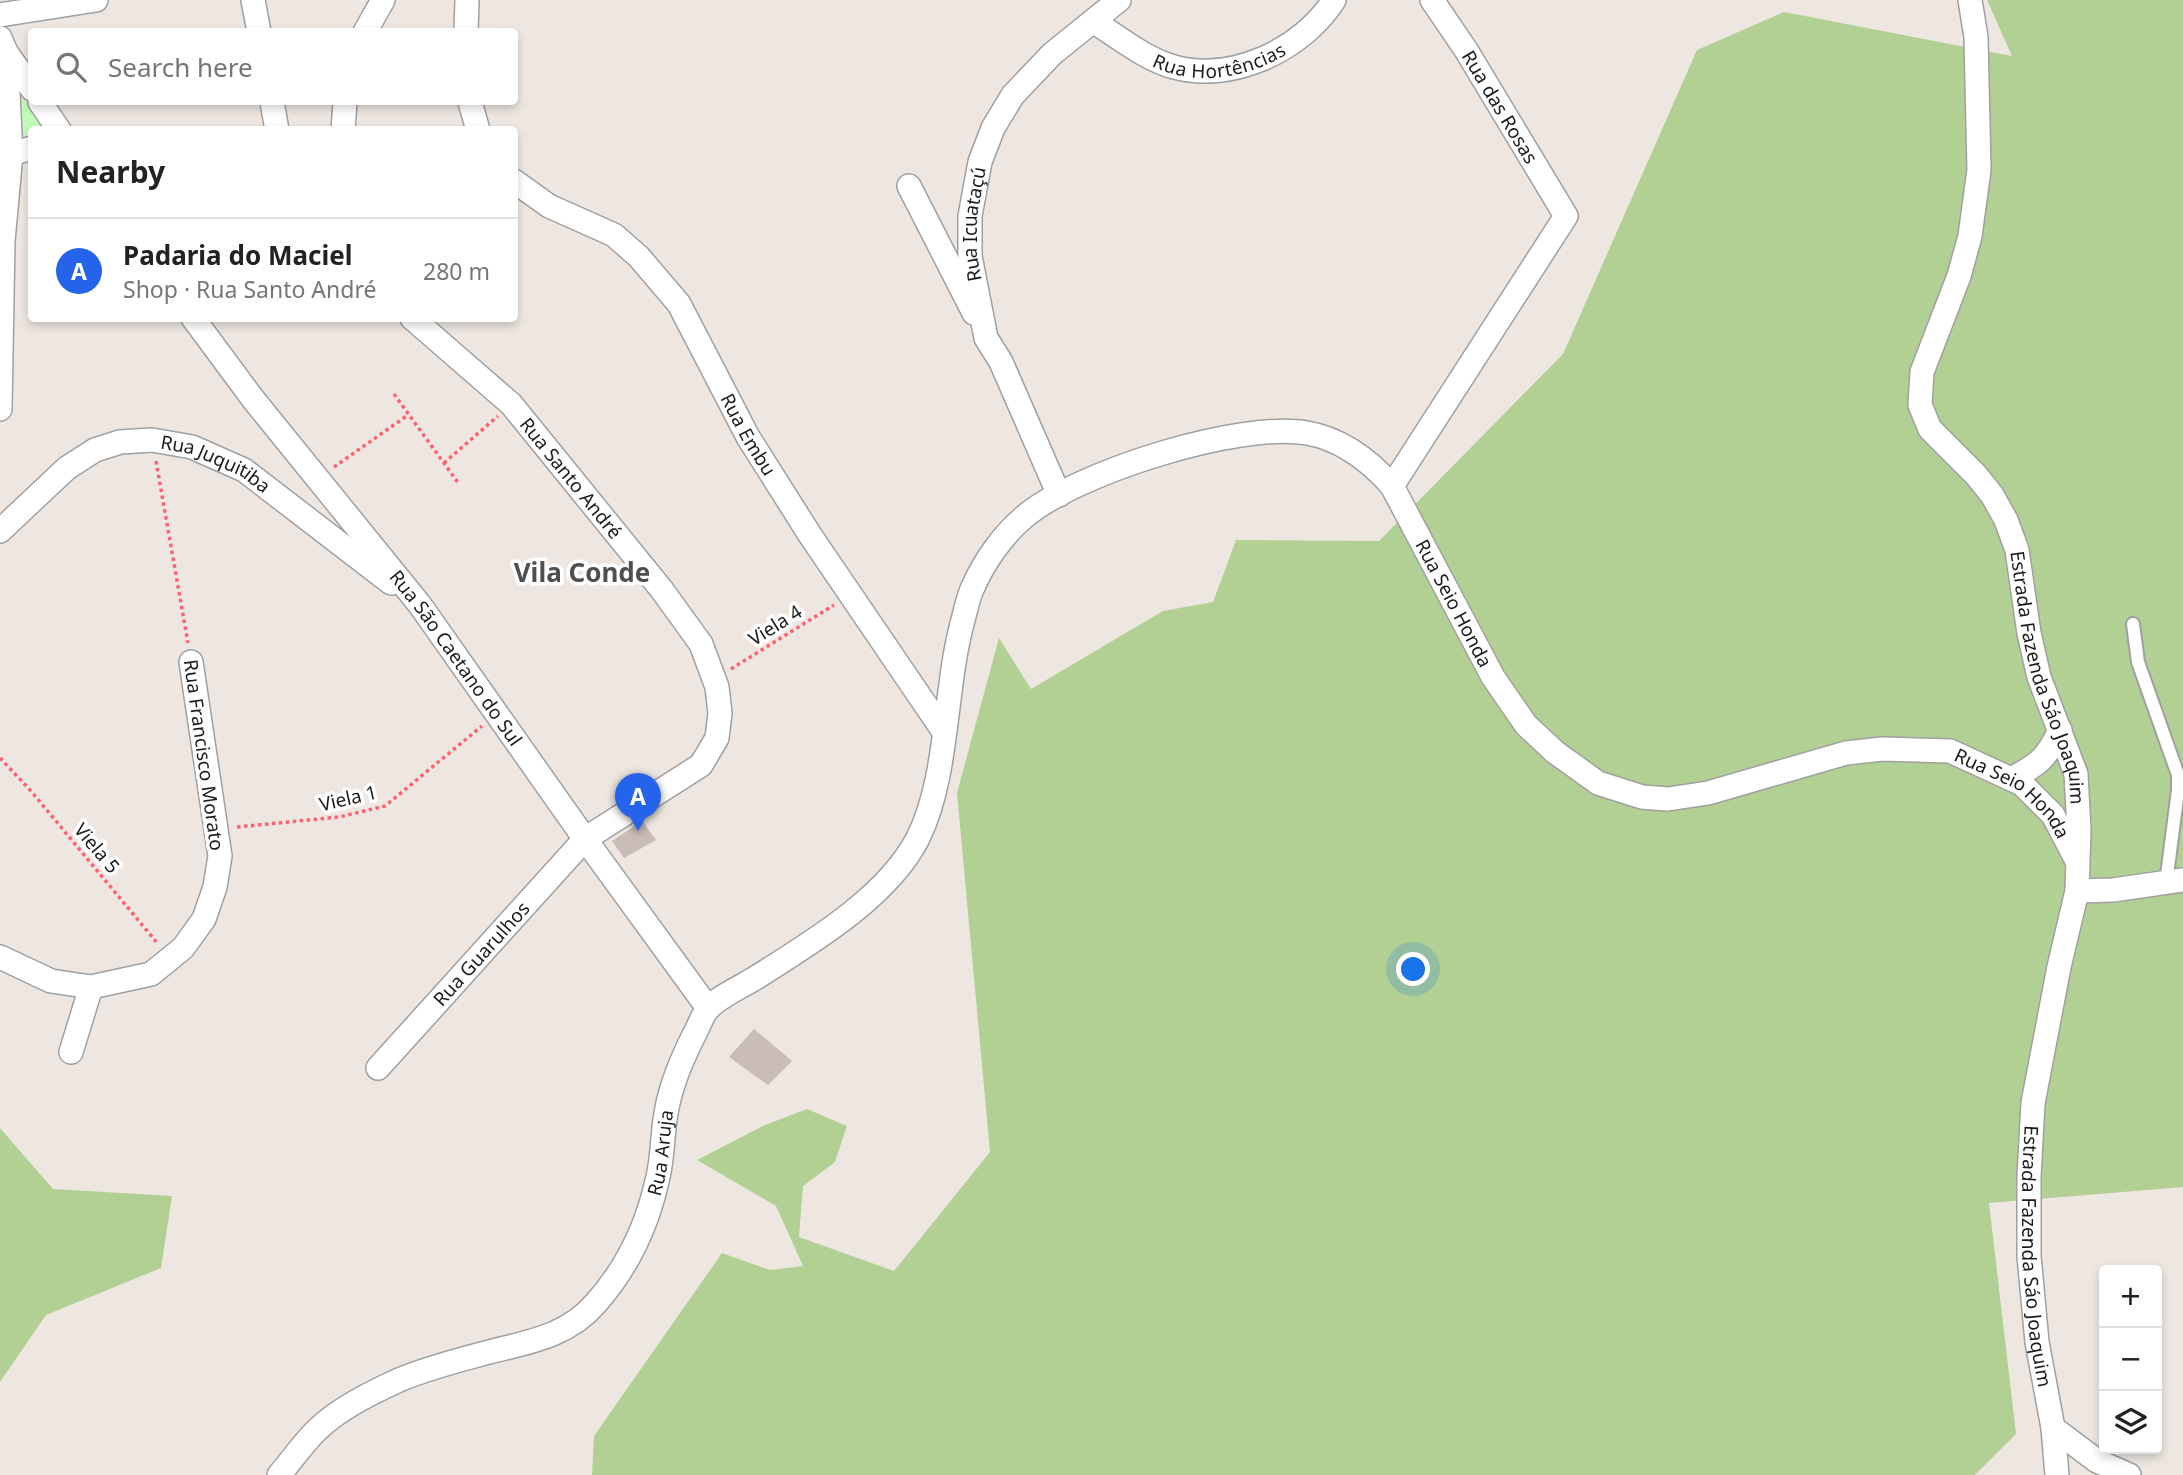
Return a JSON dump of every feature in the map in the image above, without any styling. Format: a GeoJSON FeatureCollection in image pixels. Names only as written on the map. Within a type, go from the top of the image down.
{"type":"FeatureCollection","features":[{"type":"Feature","properties":{"kind":"street"},"geometry":{"type":"LineString","coordinates":[[0,16],[96,0]]}},
{"type":"Feature","properties":{"kind":"street"},"geometry":{"type":"LineString","coordinates":[[253,0],[258,28]]}},
{"type":"Feature","properties":{"kind":"street"},"geometry":{"type":"LineString","coordinates":[[367,28],[383,0]]}},
{"type":"Feature","properties":{"kind":"street"},"geometry":{"type":"LineString","coordinates":[[466,28],[467,0]]}},
{"type":"Feature","properties":{"kind":"street","name":"Rua Icuataçú"},"geometry":{"type":"LineString","coordinates":[[1059,495],[1001,362],[986,338],[970,256],[970,216],[981,162],[993,128],[1013,95],[1052,54],[1119,0]]}},
{"type":"Feature","properties":{"kind":"street","name":"Rua Hortências"},"geometry":{"type":"LineString","coordinates":[[1093,21],[1144,53],[1173,67],[1211,71],[1235,69],[1258,61],[1296,41],[1326,12],[1334,0]]}},
{"type":"Feature","properties":{"kind":"street","name":"Rua das Rosas"},"geometry":{"type":"LineString","coordinates":[[1392,486],[1566,216],[1466,50],[1432,0]]}},
{"type":"Feature","properties":{"kind":"street","name":"Estrada Fazenda Sáo Joaquim"},"geometry":{"type":"LineString","coordinates":[[1970,0],[1977,49],[1978,180],[1970,236],[1959,276],[1922,372],[1920,405],[1930,429],[1976,475],[1992,495],[2006,520],[2017,550],[2029,633],[2039,677],[2076,774],[2079,830],[2077,891],[2059,967],[2033,1103],[2029,1176],[2029,1256],[2037,1342],[2053,1428],[2057,1475]]}},
{"type":"Feature","properties":{"kind":"street"},"geometry":{"type":"LineString","coordinates":[[3,45],[28,83]]}},
{"type":"Feature","properties":{"kind":"street"},"geometry":{"type":"LineString","coordinates":[[0,409],[4,241],[21,151],[3,45]]}},
{"type":"Feature","properties":{"kind":"street"},"geometry":{"type":"LineString","coordinates":[[42,105],[56,126]]}},
{"type":"Feature","properties":{"kind":"street"},"geometry":{"type":"LineString","coordinates":[[273,105],[276,126]]}},
{"type":"Feature","properties":{"kind":"street"},"geometry":{"type":"LineString","coordinates":[[343,126],[345,105]]}},
{"type":"Feature","properties":{"kind":"street"},"geometry":{"type":"LineString","coordinates":[[471,105],[477,126]]}},
{"type":"Feature","properties":{"kind":"street","name":"Rua Embu"},"geometry":{"type":"LineString","coordinates":[[518,184],[549,206],[614,235],[639,257],[679,304],[748,437],[850,595],[944,733]]}},
{"type":"Feature","properties":{"kind":"street"},"geometry":{"type":"LineString","coordinates":[[909,186],[986,338]]}},
{"type":"Feature","properties":{"kind":"street","name":"Rua São Caetano do Sul"},"geometry":{"type":"LineString","coordinates":[[196,322],[253,399],[420,605],[496,715],[708,1008]]}},
{"type":"Feature","properties":{"kind":"street","name":"Rua Santo André"},"geometry":{"type":"LineString","coordinates":[[417,322],[512,404],[662,590],[701,645],[714,679],[720,713],[717,738],[701,765],[585,839]]}},
{"type":"Feature","properties":{"kind":"street","name":"Rua Seio Honda"},"geometry":{"type":"LineString","coordinates":[[944,733],[956,645],[971,591],[989,556],[1023,518],[1059,495],[1113,469],[1223,437],[1259,433],[1306,433],[1350,448],[1375,467],[1392,486],[1493,677],[1526,725],[1555,752],[1598,783],[1642,797],[1668,799],[1708,793],[1846,753],[1882,748],[1950,751],[2022,784],[2053,814],[2077,861]]}},
{"type":"Feature","properties":{"kind":"street","name":"Rua Juquitiba"},"geometry":{"type":"LineString","coordinates":[[0,531],[67,468],[96,450],[120,442],[152,440],[192,447],[244,470],[420,605]]}},
{"type":"Feature","properties":{"kind":"street","name":"Rua Francisco Morato"},"geometry":{"type":"LineString","coordinates":[[0,957],[51,981],[91,987],[151,974],[183,948],[204,919],[215,887],[218,866],[217,829],[191,662]]}},
{"type":"Feature","properties":{"kind":"street"},"geometry":{"type":"LineString","coordinates":[[2011,779],[2040,762],[2050,751],[2060,730]]}},
{"type":"Feature","properties":{"kind":"street"},"geometry":{"type":"LineString","coordinates":[[708,1008],[810,944],[857,908],[901,867],[919,837],[931,805],[944,733]]}},
{"type":"Feature","properties":{"kind":"street","name":"Rua Guarulhos"},"geometry":{"type":"LineString","coordinates":[[377,1068],[585,839]]}},
{"type":"Feature","properties":{"kind":"street"},"geometry":{"type":"LineString","coordinates":[[2077,891],[2113,890],[2174,882]]}},
{"type":"Feature","properties":{"kind":"street"},"geometry":{"type":"LineString","coordinates":[[71,1052],[91,987]]}},
{"type":"Feature","properties":{"kind":"street","name":"Rua Aruja"},"geometry":{"type":"LineString","coordinates":[[279,1475],[318,1429],[352,1404],[401,1379],[482,1354],[545,1339],[569,1326],[594,1306],[620,1272],[648,1217],[659,1177],[666,1111],[678,1067],[708,1008]]}},
{"type":"Feature","properties":{"kind":"street"},"geometry":{"type":"LineString","coordinates":[[2053,1428],[2096,1461],[2129,1475]]}},
{"type":"Feature","properties":{"kind":"lane"},"geometry":{"type":"LineString","coordinates":[[2133,624],[2138,662],[2178,775],[2174,882]]}},
{"type":"Feature","properties":{"kind":"path"},"geometry":{"type":"LineString","coordinates":[[394,394],[459,484]]}},
{"type":"Feature","properties":{"kind":"path"},"geometry":{"type":"LineString","coordinates":[[444,463],[512,404]]}},
{"type":"Feature","properties":{"kind":"path"},"geometry":{"type":"LineString","coordinates":[[318,478],[408,414]]}},
{"type":"Feature","properties":{"kind":"path","name":"Rua Francisco Morato"},"geometry":{"type":"LineString","coordinates":[[152,440],[191,662]]}},
{"type":"Feature","properties":{"kind":"path","name":"Viela 4"},"geometry":{"type":"LineString","coordinates":[[714,679],[850,595]]}},
{"type":"Feature","properties":{"kind":"path","name":"Viela 1"},"geometry":{"type":"LineString","coordinates":[[217,829],[309,821],[364,813],[385,806],[496,715]]}},
{"type":"Feature","properties":{"kind":"path","name":"Viela 5"},"geometry":{"type":"LineString","coordinates":[[0,758],[31,791],[170,959]]}},
{"type":"Feature","properties":{"kind":"green space"},"geometry":{"type":"Polygon","coordinates":[[[1987,0],[2183,0],[2183,1187],[1989,1203],[2016,1434],[1975,1475],[592,1475],[594,1436],[722,1253],[770,1270],[803,1266],[776,1206],[697,1160],[765,1125],[807,1109],[847,1126],[835,1162],[803,1186],[799,1237],[894,1271],[990,1152],[957,793],[999,638],[1031,689],[1163,611],[1213,602],[1236,540],[1379,541],[1563,354],[1697,50],[1784,12],[2012,56],[1987,0]]]}},
{"type":"Feature","properties":{"kind":"green space"},"geometry":{"type":"Polygon","coordinates":[[[20,94],[43,126],[28,126],[28,133],[23,134],[20,94]]]}},
{"type":"Feature","properties":{"kind":"green space"},"geometry":{"type":"Polygon","coordinates":[[[0,1128],[53,1189],[172,1196],[161,1268],[46,1315],[0,1382],[0,1128]]]}},
{"type":"Feature","properties":{"kind":"building"},"geometry":{"type":"Polygon","coordinates":[[[642,821],[656,840],[624,858],[612,841],[642,821]]]}},
{"type":"Feature","properties":{"kind":"building"},"geometry":{"type":"Polygon","coordinates":[[[754,1029],[792,1061],[768,1085],[729,1057],[754,1029]]]}},
{"type":"Feature","properties":{"kind":"place","name":"Padaria do Maciel"},"geometry":{"type":"Point","coordinates":[638,831]}},
{"type":"Feature","properties":{"kind":"district","name":"Vila Conde"},"geometry":{"type":"Point","coordinates":[582,573]}}]}
